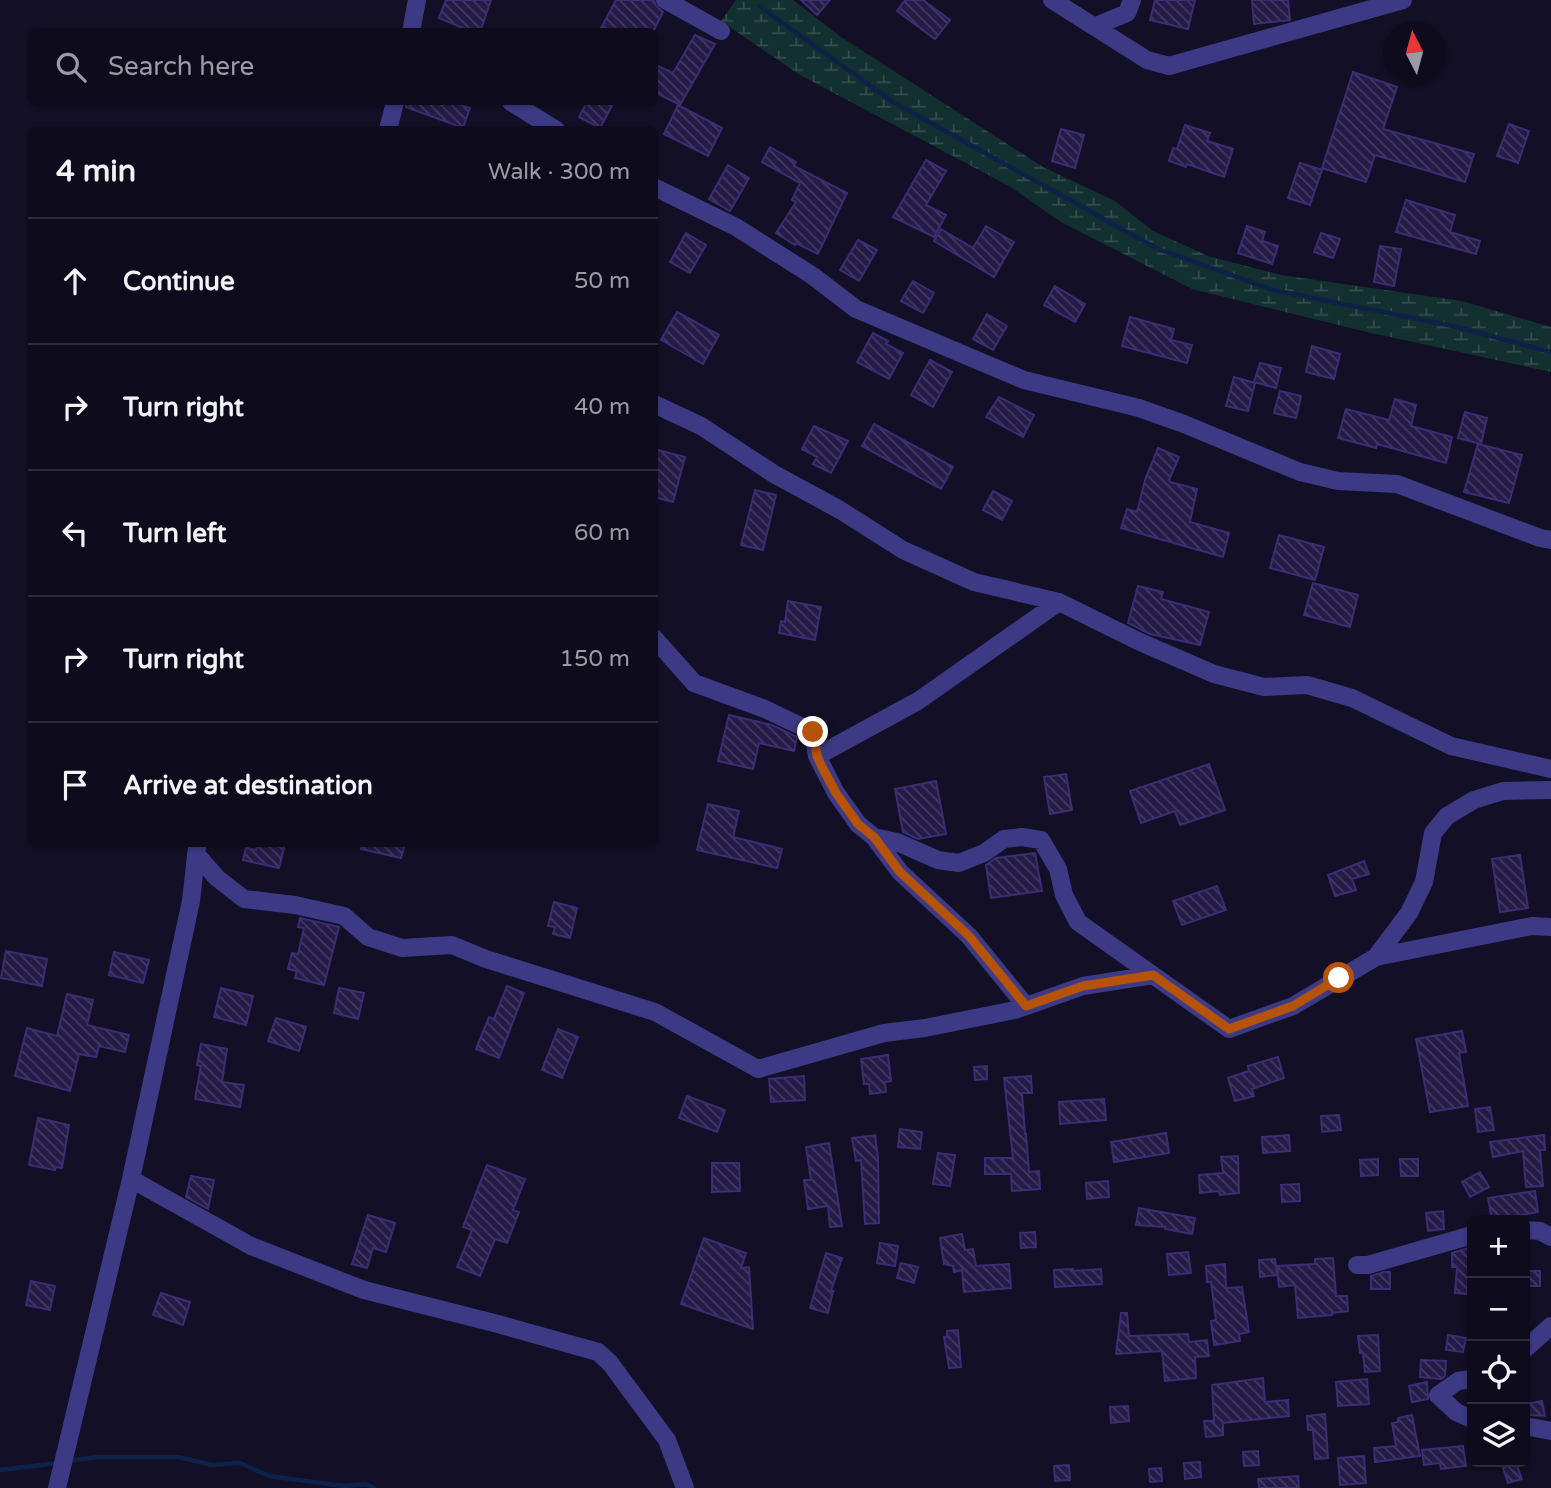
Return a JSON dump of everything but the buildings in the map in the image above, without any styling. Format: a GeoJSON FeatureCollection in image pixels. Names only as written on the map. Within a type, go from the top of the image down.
{"type":"FeatureCollection","features":[{"type":"Feature","properties":{"kind":"street"},"geometry":{"type":"LineString","coordinates":[[412,28],[417,0]]}},
{"type":"Feature","properties":{"kind":"street"},"geometry":{"type":"LineString","coordinates":[[665,0],[721,31]]}},
{"type":"Feature","properties":{"kind":"street"},"geometry":{"type":"LineString","coordinates":[[1052,0],[1147,60],[1169,66],[1403,0]]}},
{"type":"Feature","properties":{"kind":"street"},"geometry":{"type":"LineString","coordinates":[[1096,26],[1127,13],[1132,0]]}},
{"type":"Feature","properties":{"kind":"street"},"geometry":{"type":"LineString","coordinates":[[389,126],[394,105]]}},
{"type":"Feature","properties":{"kind":"street"},"geometry":{"type":"LineString","coordinates":[[516,105],[550,126]]}},
{"type":"Feature","properties":{"kind":"street"},"geometry":{"type":"LineString","coordinates":[[658,189],[736,227],[813,276],[856,309],[1024,380],[1139,408],[1300,472],[1338,481],[1397,484],[1551,540]]}},
{"type":"Feature","properties":{"kind":"street"},"geometry":{"type":"LineString","coordinates":[[658,406],[701,426],[774,474],[840,510],[903,550],[974,582],[1059,602],[1140,642],[1214,674],[1264,687],[1307,685],[1352,698],[1451,746],[1551,769]]}},
{"type":"Feature","properties":{"kind":"street"},"geometry":{"type":"LineString","coordinates":[[817,756],[918,701],[1059,602]]}},
{"type":"Feature","properties":{"kind":"street"},"geometry":{"type":"LineString","coordinates":[[658,642],[694,683],[765,709],[813,732],[817,756],[858,824],[874,837],[900,872],[969,936],[1026,1006]]}},
{"type":"Feature","properties":{"kind":"street"},"geometry":{"type":"LineString","coordinates":[[1376,957],[1409,913],[1424,882],[1433,833],[1447,816],[1474,800],[1503,791],[1551,790]]}},
{"type":"Feature","properties":{"kind":"street"},"geometry":{"type":"LineString","coordinates":[[874,837],[897,842],[938,860],[959,863],[1004,839],[1023,837],[1041,840],[1058,869],[1064,895],[1078,922],[1229,1029],[1293,1006],[1376,957],[1532,926],[1551,927]]}},
{"type":"Feature","properties":{"kind":"street"},"geometry":{"type":"LineString","coordinates":[[197,848],[217,878],[244,899],[295,905],[344,916],[368,937],[402,948],[452,945],[486,959],[655,1012],[758,1069],[884,1033],[925,1028],[1026,1006],[1083,986],[1153,975]]}},
{"type":"Feature","properties":{"kind":"street"},"geometry":{"type":"LineString","coordinates":[[57,1488],[131,1179],[191,901],[197,848]]}},
{"type":"Feature","properties":{"kind":"street"},"geometry":{"type":"LineString","coordinates":[[131,1179],[251,1246],[364,1290],[598,1352],[610,1363],[667,1440],[685,1488]]}},
{"type":"Feature","properties":{"kind":"street"},"geometry":{"type":"LineString","coordinates":[[1530,1230],[1540,1231],[1551,1237]]}},
{"type":"Feature","properties":{"kind":"street"},"geometry":{"type":"LineString","coordinates":[[1357,1265],[1368,1265],[1467,1237]]}},
{"type":"Feature","properties":{"kind":"street"},"geometry":{"type":"LineString","coordinates":[[1530,1345],[1551,1326]]}},
{"type":"Feature","properties":{"kind":"street"},"geometry":{"type":"LineString","coordinates":[[1467,1380],[1458,1381],[1438,1395],[1455,1412],[1467,1417]]}},
{"type":"Feature","properties":{"kind":"street"},"geometry":{"type":"LineString","coordinates":[[1530,1427],[1551,1431]]}},
{"type":"Feature","properties":{"kind":"green space"},"geometry":{"type":"Polygon","coordinates":[[[736,0],[793,0],[841,37],[1043,167],[1115,201],[1153,231],[1208,256],[1281,275],[1462,301],[1551,327],[1551,372],[1367,332],[1192,289],[1061,222],[1009,186],[800,75],[721,21],[736,0]]]}},
{"type":"Feature","properties":{"kind":"waterway"},"geometry":{"type":"LineString","coordinates":[[759,6],[893,102],[1158,249],[1273,290],[1453,326],[1551,352]]}},
{"type":"Feature","properties":{"kind":"waterway"},"geometry":{"type":"LineString","coordinates":[[67,1461],[98,1457],[178,1457],[212,1465],[240,1463],[269,1476],[344,1486],[366,1484],[374,1488]]}},
{"type":"Feature","properties":{"kind":"waterway"},"geometry":{"type":"LineString","coordinates":[[0,1470],[58,1463]]}},
{"type":"Feature","properties":{"kind":"route"},"geometry":{"type":"LineString","coordinates":[[813,732],[817,756],[822,767],[858,824],[874,837],[900,872],[969,936],[1010,990],[1026,1006],[1083,986],[1153,975],[1229,1029],[1293,1006],[1339,978]]}}]}
